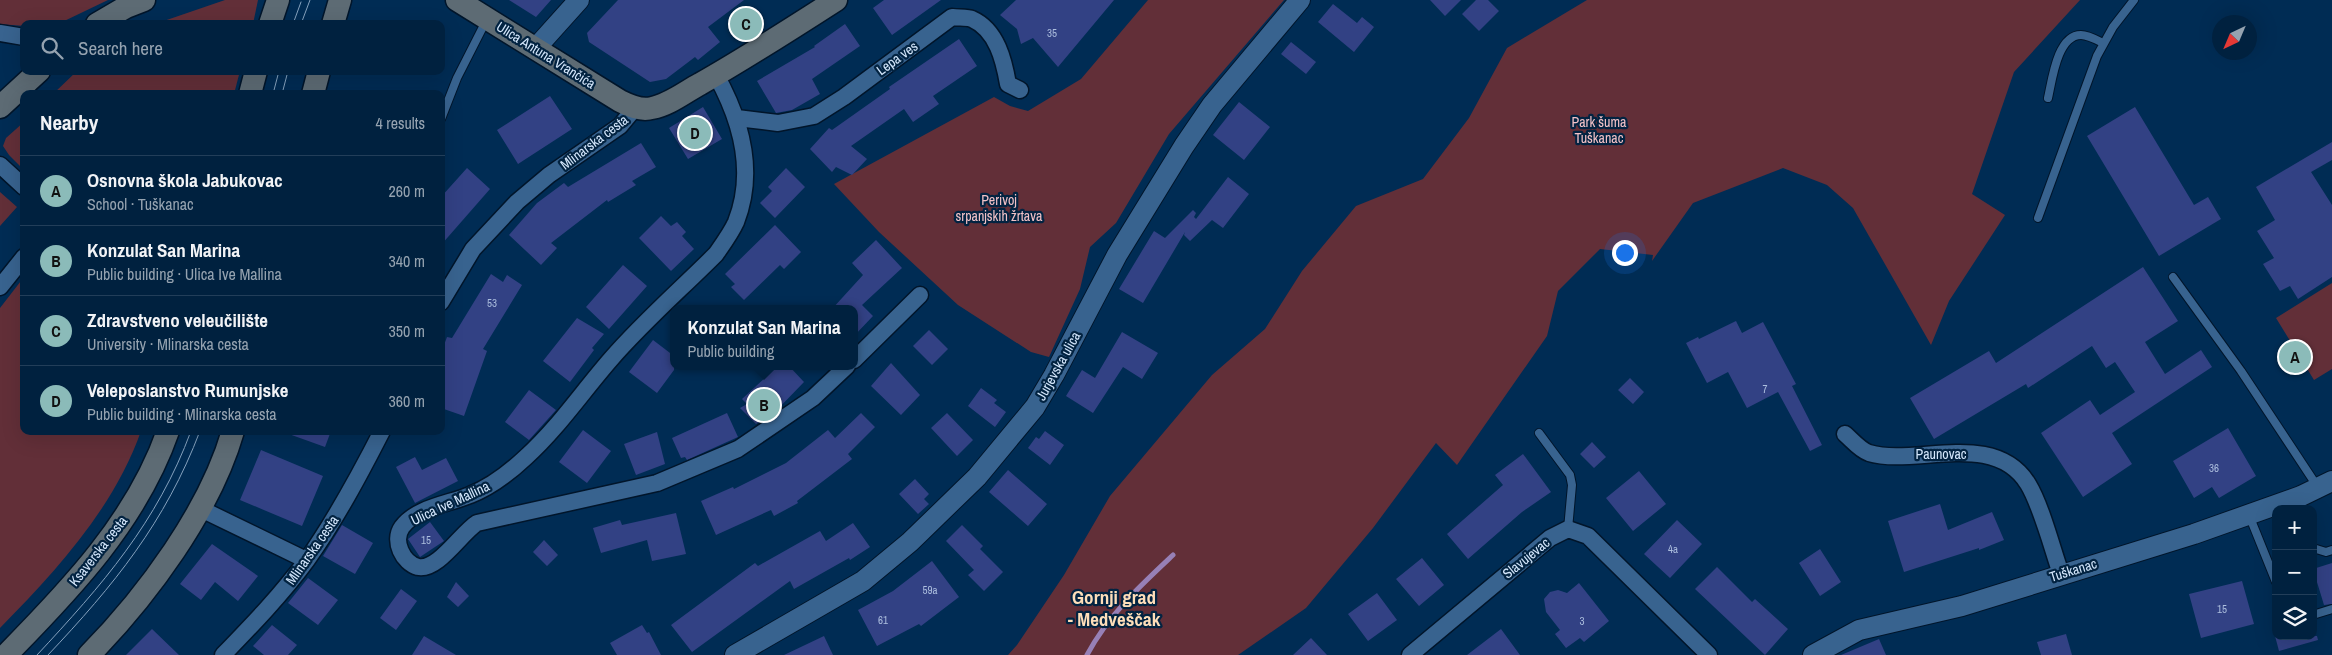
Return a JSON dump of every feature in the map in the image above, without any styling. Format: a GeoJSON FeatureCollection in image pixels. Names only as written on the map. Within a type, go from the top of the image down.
{"type":"FeatureCollection","features":[{"type":"Feature","properties":{"kind":"main road"},"geometry":{"type":"LineString","coordinates":[[104,20],[126,7],[144,0]]}},
{"type":"Feature","properties":{"kind":"main road"},"geometry":{"type":"LineString","coordinates":[[271,20],[278,0]]}},
{"type":"Feature","properties":{"kind":"main road"},"geometry":{"type":"LineString","coordinates":[[334,20],[340,0]]}},
{"type":"Feature","properties":{"kind":"main road","name":"Ulica Antuna Vrančića"},"geometry":{"type":"LineString","coordinates":[[457,0],[620,101],[635,108]]}},
{"type":"Feature","properties":{"kind":"main road","name":"Mlinarska cesta"},"geometry":{"type":"LineString","coordinates":[[635,108],[652,109],[716,75],[836,0]]}},
{"type":"Feature","properties":{"kind":"main road"},"geometry":{"type":"LineString","coordinates":[[0,107],[35,75]]}},
{"type":"Feature","properties":{"kind":"main road"},"geometry":{"type":"LineString","coordinates":[[251,90],[255,75]]}},
{"type":"Feature","properties":{"kind":"main road"},"geometry":{"type":"LineString","coordinates":[[314,90],[318,75]]}},
{"type":"Feature","properties":{"kind":"main road","name":"Ksaverska cesta"},"geometry":{"type":"LineString","coordinates":[[6,655],[93,562],[119,526],[152,469],[166,435]]}},
{"type":"Feature","properties":{"kind":"main road"},"geometry":{"type":"LineString","coordinates":[[90,655],[143,593],[174,550],[199,508],[220,466],[232,435]]}},
{"type":"Feature","properties":{"kind":"street"},"geometry":{"type":"LineString","coordinates":[[535,49],[579,0]]}},
{"type":"Feature","properties":{"kind":"street","name":"Jurjevska ulica"},"geometry":{"type":"LineString","coordinates":[[735,655],[863,581],[910,542],[977,477],[1035,407],[1063,359],[1117,255],[1201,122],[1236,75],[1300,0]]}},
{"type":"Feature","properties":{"kind":"street","name":"Lepa ves"},"geometry":{"type":"LineString","coordinates":[[737,118],[778,123],[814,116],[844,97],[952,17],[972,19],[990,34],[1004,59],[1008,84],[1020,90]]}},
{"type":"Feature","properties":{"kind":"street"},"geometry":{"type":"LineString","coordinates":[[0,33],[20,36]]}},
{"type":"Feature","properties":{"kind":"street","name":"Ulica Ive Mallina"},"geometry":{"type":"LineString","coordinates":[[716,75],[737,118],[745,158],[745,180],[741,204],[735,223],[716,254],[612,358],[526,457],[486,487],[410,518],[400,531],[400,550],[406,560],[417,566],[426,567],[443,555],[465,532],[477,523],[657,483],[738,449],[813,398],[843,370]]}},
{"type":"Feature","properties":{"kind":"street","name":"Mlinarska cesta"},"geometry":{"type":"LineString","coordinates":[[445,295],[473,249],[517,202],[549,175],[620,126],[635,108]]}},
{"type":"Feature","properties":{"kind":"street"},"geometry":{"type":"LineString","coordinates":[[0,165],[20,183]]}},
{"type":"Feature","properties":{"kind":"street"},"geometry":{"type":"LineString","coordinates":[[0,286],[20,262]]}},
{"type":"Feature","properties":{"kind":"street"},"geometry":{"type":"LineString","coordinates":[[858,356],[920,295]]}},
{"type":"Feature","properties":{"kind":"street","name":"Paunovac"},"geometry":{"type":"LineString","coordinates":[[1845,434],[1864,451],[1869,453],[1898,455],[1961,452],[1994,459],[2009,466],[2027,482],[2061,574]]}},
{"type":"Feature","properties":{"kind":"street","name":"Mlinarska cesta"},"geometry":{"type":"LineString","coordinates":[[223,655],[287,585],[306,560],[354,486],[380,435]]}},
{"type":"Feature","properties":{"kind":"street","name":"Tuškanac"},"geometry":{"type":"LineString","coordinates":[[2284,505],[2325,484]]}},
{"type":"Feature","properties":{"kind":"street"},"geometry":{"type":"LineString","coordinates":[[199,508],[306,560]]}},
{"type":"Feature","properties":{"kind":"street","name":"Tuškanac"},"geometry":{"type":"LineString","coordinates":[[1813,655],[1859,630],[1962,606],[2272,509]]}},
{"type":"Feature","properties":{"kind":"street"},"geometry":{"type":"LineString","coordinates":[[1568,529],[1588,536],[1709,655]]}},
{"type":"Feature","properties":{"kind":"street","name":"Slavujevac"},"geometry":{"type":"LineString","coordinates":[[1410,655],[1550,538],[1568,529]]}},
{"type":"Feature","properties":{"kind":"lane"},"geometry":{"type":"LineString","coordinates":[[2038,218],[2103,43],[2134,0]]}},
{"type":"Feature","properties":{"kind":"lane"},"geometry":{"type":"LineString","coordinates":[[445,109],[457,78],[487,19]]}},
{"type":"Feature","properties":{"kind":"lane"},"geometry":{"type":"LineString","coordinates":[[2048,98],[2058,54],[2067,42],[2075,36],[2082,34],[2103,43]]}},
{"type":"Feature","properties":{"kind":"lane"},"geometry":{"type":"LineString","coordinates":[[2173,277],[2325,484]]}},
{"type":"Feature","properties":{"kind":"lane"},"geometry":{"type":"LineString","coordinates":[[1539,433],[1570,475],[1572,484],[1568,529]]}},
{"type":"Feature","properties":{"kind":"lane"},"geometry":{"type":"LineString","coordinates":[[2249,515],[2272,572]]}},
{"type":"Feature","properties":{"kind":"lane"},"geometry":{"type":"LineString","coordinates":[[2317,549],[2326,552],[2332,550]]}},
{"type":"Feature","properties":{"kind":"lane"},"geometry":{"type":"LineString","coordinates":[[2317,614],[2332,609]]}},
{"type":"Feature","properties":{"kind":"green space"},"geometry":{"type":"Polygon","coordinates":[[[0,0],[108,0],[66,20],[20,20],[20,26],[0,24],[0,0]]]}},
{"type":"Feature","properties":{"kind":"green space"},"geometry":{"type":"Polygon","coordinates":[[[225,0],[258,0],[254,20],[167,20],[225,0]]]}},
{"type":"Feature","properties":{"kind":"green space","name":"Perivoj srpanjskih žrtava"},"geometry":{"type":"Polygon","coordinates":[[[1148,0],[1284,0],[1169,134],[1116,223],[1090,247],[1080,289],[1049,357],[1031,352],[958,305],[879,232],[834,184],[994,97],[1010,106],[1028,111],[1081,79],[1148,0]]]}},
{"type":"Feature","properties":{"kind":"green space","name":"Park šuma Tuškanac"},"geometry":{"type":"Polygon","coordinates":[[[1587,0],[2080,0],[2014,72],[1972,194],[2005,215],[1949,301],[1931,345],[1853,208],[1827,185],[1783,168],[1693,203],[1652,261],[1653,255],[1600,249],[1558,291],[1547,336],[1457,465],[1436,443],[1373,528],[1306,608],[1238,655],[1008,655],[1017,645],[1064,575],[1110,496],[1212,375],[1265,329],[1302,271],[1356,206],[1423,179],[1469,118],[1507,48],[1587,0]]]}},
{"type":"Feature","properties":{"kind":"green space"},"geometry":{"type":"Polygon","coordinates":[[[73,75],[239,75],[235,90],[57,90],[73,75]]]}},
{"type":"Feature","properties":{"kind":"green space"},"geometry":{"type":"Polygon","coordinates":[[[20,126],[20,166],[3,146],[6,138],[20,126]]]}},
{"type":"Feature","properties":{"kind":"green space"},"geometry":{"type":"Polygon","coordinates":[[[0,192],[17,207],[0,226],[0,192]]]}},
{"type":"Feature","properties":{"kind":"green space"},"geometry":{"type":"Polygon","coordinates":[[[20,282],[20,435],[139,435],[115,486],[81,537],[42,584],[0,628],[0,308],[20,282]]]}},
{"type":"Feature","properties":{"kind":"green space"},"geometry":{"type":"Polygon","coordinates":[[[2332,283],[2332,369],[2314,380],[2276,318],[2332,283]]]}},
{"type":"Feature","properties":{"kind":"building"},"geometry":{"type":"Polygon","coordinates":[[[509,0],[551,0],[536,17],[509,0]]]}},
{"type":"Feature","properties":{"kind":"building"},"geometry":{"type":"Polygon","coordinates":[[[618,0],[744,0],[708,27],[720,42],[698,60],[695,57],[666,79],[650,82],[589,42],[587,33],[618,0]]]}},
{"type":"Feature","properties":{"kind":"building"},"geometry":{"type":"Polygon","coordinates":[[[884,0],[941,0],[892,35],[873,8],[884,0]]]}},
{"type":"Feature","properties":{"kind":"building"},"geometry":{"type":"Polygon","coordinates":[[[1016,0],[1114,0],[1058,67],[1033,38],[1021,44],[1017,29],[1000,15],[1016,0]]]}},
{"type":"Feature","properties":{"kind":"building"},"geometry":{"type":"Polygon","coordinates":[[[1430,0],[1461,0],[1445,16],[1430,0]]]}},
{"type":"Feature","properties":{"kind":"building"},"geometry":{"type":"Polygon","coordinates":[[[1476,0],[1488,0],[1499,11],[1479,31],[1462,14],[1476,0]]]}},
{"type":"Feature","properties":{"kind":"building"},"geometry":{"type":"Polygon","coordinates":[[[1333,4],[1357,23],[1362,17],[1374,27],[1354,52],[1318,22],[1333,4]]]}},
{"type":"Feature","properties":{"kind":"building"},"geometry":{"type":"Polygon","coordinates":[[[845,24],[860,46],[812,79],[820,94],[792,110],[776,113],[757,81],[815,47],[845,24]]]}},
{"type":"Feature","properties":{"kind":"building"},"geometry":{"type":"Polygon","coordinates":[[[959,39],[977,66],[933,96],[939,104],[913,122],[904,109],[851,146],[867,159],[852,175],[836,167],[832,172],[810,149],[829,128],[832,130],[890,89],[889,87],[959,39]]]}},
{"type":"Feature","properties":{"kind":"building"},"geometry":{"type":"Polygon","coordinates":[[[1291,42],[1316,62],[1306,74],[1281,54],[1291,42]]]}},
{"type":"Feature","properties":{"kind":"building"},"geometry":{"type":"Polygon","coordinates":[[[550,96],[572,129],[518,164],[497,130],[550,96]]]}},
{"type":"Feature","properties":{"kind":"building"},"geometry":{"type":"Polygon","coordinates":[[[1239,102],[1270,127],[1244,160],[1213,135],[1239,102]]]}},
{"type":"Feature","properties":{"kind":"building"},"geometry":{"type":"Polygon","coordinates":[[[703,107],[722,139],[688,159],[669,128],[703,107]]]}},
{"type":"Feature","properties":{"kind":"building"},"geometry":{"type":"Polygon","coordinates":[[[2135,107],[2194,205],[2208,197],[2221,219],[2159,256],[2087,136],[2135,107]]]}},
{"type":"Feature","properties":{"kind":"building"},"geometry":{"type":"Polygon","coordinates":[[[2332,142],[2332,160],[2311,172],[2332,205],[2332,277],[2298,299],[2290,286],[2280,291],[2263,264],[2274,258],[2257,231],[2275,220],[2256,187],[2332,142]]]}},
{"type":"Feature","properties":{"kind":"building"},"geometry":{"type":"Polygon","coordinates":[[[641,143],[656,167],[632,181],[636,185],[608,202],[607,200],[551,243],[557,248],[541,265],[509,235],[537,203],[564,183],[568,187],[641,143]]]}},
{"type":"Feature","properties":{"kind":"building"},"geometry":{"type":"Polygon","coordinates":[[[467,168],[490,189],[445,240],[445,193],[467,168]]]}},
{"type":"Feature","properties":{"kind":"building"},"geometry":{"type":"Polygon","coordinates":[[[786,168],[805,187],[775,218],[760,203],[772,191],[768,187],[786,168]]]}},
{"type":"Feature","properties":{"kind":"building"},"geometry":{"type":"Polygon","coordinates":[[[1228,177],[1249,194],[1223,228],[1212,220],[1190,241],[1184,235],[1185,232],[1143,303],[1119,289],[1154,231],[1165,238],[1193,210],[1196,213],[1194,217],[1196,219],[1228,177]]]}},
{"type":"Feature","properties":{"kind":"building"},"geometry":{"type":"Polygon","coordinates":[[[661,216],[671,226],[677,222],[686,232],[682,236],[694,249],[671,271],[639,238],[661,216]]]}},
{"type":"Feature","properties":{"kind":"building"},"geometry":{"type":"Polygon","coordinates":[[[775,225],[801,252],[784,269],[780,265],[744,300],[731,287],[735,284],[725,274],[775,225]]]}},
{"type":"Feature","properties":{"kind":"building"},"geometry":{"type":"Polygon","coordinates":[[[876,240],[902,268],[862,305],[873,316],[858,332],[858,305],[836,305],[863,275],[852,263],[876,240]]]}},
{"type":"Feature","properties":{"kind":"building"},"geometry":{"type":"Polygon","coordinates":[[[623,265],[647,286],[609,329],[586,307],[623,265]]]}},
{"type":"Feature","properties":{"kind":"building"},"geometry":{"type":"Polygon","coordinates":[[[2143,267],[2178,321],[2145,342],[2165,374],[2201,350],[2212,367],[2112,433],[2132,464],[2083,497],[2041,433],[2090,400],[2100,415],[2135,392],[2115,362],[2106,368],[2092,346],[2028,388],[2026,384],[1934,439],[1910,398],[1989,351],[1996,363],[2143,267]]]}},
{"type":"Feature","properties":{"kind":"building"},"geometry":{"type":"Polygon","coordinates":[[[491,274],[503,282],[507,275],[522,285],[483,349],[487,351],[464,416],[445,409],[445,342],[447,337],[452,338],[491,274]]]}},
{"type":"Feature","properties":{"kind":"building"},"geometry":{"type":"Polygon","coordinates":[[[577,318],[604,334],[592,348],[594,350],[570,382],[543,361],[577,318]]]}},
{"type":"Feature","properties":{"kind":"building"},"geometry":{"type":"Polygon","coordinates":[[[1736,321],[1742,333],[1763,322],[1796,384],[1792,386],[1822,445],[1810,451],[1778,392],[1747,408],[1728,372],[1707,383],[1686,343],[1698,337],[1699,339],[1736,321]]]}},
{"type":"Feature","properties":{"kind":"building"},"geometry":{"type":"Polygon","coordinates":[[[929,330],[948,349],[932,365],[913,346],[929,330]]]}},
{"type":"Feature","properties":{"kind":"building"},"geometry":{"type":"Polygon","coordinates":[[[1122,332],[1158,353],[1142,379],[1123,367],[1093,413],[1066,396],[1082,370],[1095,378],[1122,332]]]}},
{"type":"Feature","properties":{"kind":"building"},"geometry":{"type":"Polygon","coordinates":[[[653,340],[670,353],[670,370],[674,370],[657,393],[629,372],[653,340]]]}},
{"type":"Feature","properties":{"kind":"building"},"geometry":{"type":"Polygon","coordinates":[[[891,363],[920,395],[901,415],[871,386],[891,363]]]}},
{"type":"Feature","properties":{"kind":"building"},"geometry":{"type":"Polygon","coordinates":[[[774,370],[793,370],[804,382],[774,413],[756,424],[740,408],[747,404],[742,399],[774,370]]]}},
{"type":"Feature","properties":{"kind":"building"},"geometry":{"type":"Polygon","coordinates":[[[1630,378],[1644,392],[1633,404],[1618,390],[1630,378]]]}},
{"type":"Feature","properties":{"kind":"building"},"geometry":{"type":"Polygon","coordinates":[[[981,388],[997,400],[994,403],[1006,412],[995,427],[968,406],[981,388]]]}},
{"type":"Feature","properties":{"kind":"building"},"geometry":{"type":"Polygon","coordinates":[[[529,390],[556,410],[529,440],[505,422],[529,390]]]}},
{"type":"Feature","properties":{"kind":"building"},"geometry":{"type":"Polygon","coordinates":[[[727,413],[738,437],[687,460],[685,457],[681,458],[672,438],[727,413]]]}},
{"type":"Feature","properties":{"kind":"building"},"geometry":{"type":"Polygon","coordinates":[[[861,413],[875,427],[848,454],[852,459],[797,501],[798,503],[774,516],[771,510],[716,535],[701,501],[733,487],[734,489],[786,463],[828,430],[835,438],[861,413]]]}},
{"type":"Feature","properties":{"kind":"building"},"geometry":{"type":"Polygon","coordinates":[[[947,413],[973,440],[957,456],[931,428],[947,413]]]}},
{"type":"Feature","properties":{"kind":"building"},"geometry":{"type":"Polygon","coordinates":[[[2228,428],[2256,476],[2219,498],[2212,487],[2194,498],[2173,461],[2228,428]]]}},
{"type":"Feature","properties":{"kind":"building"},"geometry":{"type":"Polygon","coordinates":[[[583,430],[611,451],[587,483],[559,462],[583,430]]]}},
{"type":"Feature","properties":{"kind":"building"},"geometry":{"type":"Polygon","coordinates":[[[1045,431],[1064,445],[1050,465],[1028,448],[1036,437],[1039,439],[1045,431]]]}},
{"type":"Feature","properties":{"kind":"building"},"geometry":{"type":"Polygon","coordinates":[[[657,432],[665,464],[636,475],[624,444],[657,432]]]}},
{"type":"Feature","properties":{"kind":"building"},"geometry":{"type":"Polygon","coordinates":[[[292,435],[330,435],[325,447],[292,435]]]}},
{"type":"Feature","properties":{"kind":"building"},"geometry":{"type":"Polygon","coordinates":[[[1592,442],[1606,457],[1594,468],[1580,454],[1592,442]]]}},
{"type":"Feature","properties":{"kind":"building"},"geometry":{"type":"Polygon","coordinates":[[[261,450],[323,476],[302,526],[240,500],[261,450]]]}},
{"type":"Feature","properties":{"kind":"building"},"geometry":{"type":"Polygon","coordinates":[[[1523,454],[1551,492],[1522,512],[1468,559],[1447,534],[1503,485],[1495,475],[1523,454]]]}},
{"type":"Feature","properties":{"kind":"building"},"geometry":{"type":"Polygon","coordinates":[[[415,457],[422,470],[446,458],[458,481],[415,503],[396,467],[415,457]]]}},
{"type":"Feature","properties":{"kind":"building"},"geometry":{"type":"Polygon","coordinates":[[[1008,470],[1047,504],[1028,526],[989,492],[1008,470]]]}},
{"type":"Feature","properties":{"kind":"building"},"geometry":{"type":"Polygon","coordinates":[[[1639,471],[1666,504],[1633,531],[1606,498],[1639,471]]]}},
{"type":"Feature","properties":{"kind":"building"},"geometry":{"type":"Polygon","coordinates":[[[915,479],[929,494],[924,499],[929,504],[918,514],[899,494],[915,479]]]}},
{"type":"Feature","properties":{"kind":"building"},"geometry":{"type":"Polygon","coordinates":[[[1940,504],[1948,530],[1992,512],[2004,540],[1979,550],[1979,548],[1904,572],[1888,521],[1940,504]]]}},
{"type":"Feature","properties":{"kind":"building"},"geometry":{"type":"Polygon","coordinates":[[[676,513],[686,554],[652,561],[647,540],[601,553],[593,528],[620,520],[622,525],[676,513]]]}},
{"type":"Feature","properties":{"kind":"building"},"geometry":{"type":"Polygon","coordinates":[[[1677,520],[1702,544],[1670,578],[1644,554],[1677,520]]]}},
{"type":"Feature","properties":{"kind":"building"},"geometry":{"type":"Polygon","coordinates":[[[430,522],[444,541],[420,557],[408,539],[430,522]]]}},
{"type":"Feature","properties":{"kind":"building"},"geometry":{"type":"Polygon","coordinates":[[[853,523],[870,547],[850,560],[849,558],[794,589],[790,581],[692,652],[671,625],[755,563],[758,566],[820,531],[826,541],[853,523]]]}},
{"type":"Feature","properties":{"kind":"building"},"geometry":{"type":"Polygon","coordinates":[[[342,525],[373,543],[355,574],[323,556],[342,525]]]}},
{"type":"Feature","properties":{"kind":"building"},"geometry":{"type":"Polygon","coordinates":[[[962,525],[983,546],[980,549],[1003,572],[984,591],[968,575],[974,570],[946,541],[962,525]]]}},
{"type":"Feature","properties":{"kind":"building"},"geometry":{"type":"Polygon","coordinates":[[[544,540],[558,555],[547,566],[533,552],[544,540]]]}},
{"type":"Feature","properties":{"kind":"building"},"geometry":{"type":"Polygon","coordinates":[[[212,544],[258,576],[238,601],[215,582],[201,600],[180,584],[212,544]]]}},
{"type":"Feature","properties":{"kind":"building"},"geometry":{"type":"Polygon","coordinates":[[[1820,549],[1841,582],[1820,596],[1799,563],[1820,549]]]}},
{"type":"Feature","properties":{"kind":"building"},"geometry":{"type":"Polygon","coordinates":[[[1422,558],[1444,585],[1419,606],[1396,579],[1422,558]]]}},
{"type":"Feature","properties":{"kind":"building"},"geometry":{"type":"Polygon","coordinates":[[[932,561],[959,597],[921,626],[919,624],[877,646],[858,610],[893,591],[932,561]]]}},
{"type":"Feature","properties":{"kind":"building"},"geometry":{"type":"Polygon","coordinates":[[[2332,563],[2332,604],[2324,605],[2317,582],[2317,568],[2332,563]]]}},
{"type":"Feature","properties":{"kind":"building"},"geometry":{"type":"Polygon","coordinates":[[[1717,567],[1752,602],[1755,599],[1788,629],[1765,655],[1695,589],[1717,567]]]}},
{"type":"Feature","properties":{"kind":"building"},"geometry":{"type":"Polygon","coordinates":[[[308,578],[338,600],[318,625],[288,603],[308,578]]]}},
{"type":"Feature","properties":{"kind":"building"},"geometry":{"type":"Polygon","coordinates":[[[2242,581],[2254,624],[2201,638],[2189,594],[2242,581]]]}},
{"type":"Feature","properties":{"kind":"building"},"geometry":{"type":"Polygon","coordinates":[[[456,582],[469,596],[458,607],[447,597],[456,582]]]}},
{"type":"Feature","properties":{"kind":"building"},"geometry":{"type":"Polygon","coordinates":[[[1579,583],[1609,621],[1584,642],[1580,638],[1566,648],[1555,634],[1560,630],[1546,612],[1544,599],[1550,592],[1558,590],[1567,593],[1579,583]]]}},
{"type":"Feature","properties":{"kind":"building"},"geometry":{"type":"Polygon","coordinates":[[[401,589],[417,601],[396,630],[380,618],[401,589]]]}},
{"type":"Feature","properties":{"kind":"building"},"geometry":{"type":"Polygon","coordinates":[[[1377,593],[1397,620],[1368,641],[1348,614],[1377,593]]]}},
{"type":"Feature","properties":{"kind":"building"},"geometry":{"type":"Polygon","coordinates":[[[272,625],[297,645],[288,655],[264,655],[253,646],[272,625]]]}},
{"type":"Feature","properties":{"kind":"building"},"geometry":{"type":"Polygon","coordinates":[[[642,625],[647,633],[649,632],[661,655],[617,655],[610,643],[642,625]]]}},
{"type":"Feature","properties":{"kind":"building"},"geometry":{"type":"Polygon","coordinates":[[[152,629],[179,655],[126,655],[152,629]]]}},
{"type":"Feature","properties":{"kind":"building"},"geometry":{"type":"Polygon","coordinates":[[[1501,629],[1520,655],[1467,655],[1501,629]]]}},
{"type":"Feature","properties":{"kind":"building"},"geometry":{"type":"Polygon","coordinates":[[[2066,634],[2072,655],[2041,655],[2037,642],[2066,634]]]}},
{"type":"Feature","properties":{"kind":"building"},"geometry":{"type":"Polygon","coordinates":[[[424,636],[456,655],[412,655],[424,636]]]}},
{"type":"Feature","properties":{"kind":"building"},"geometry":{"type":"Polygon","coordinates":[[[824,636],[833,655],[784,655],[824,636]]]}},
{"type":"Feature","properties":{"kind":"building"},"geometry":{"type":"Polygon","coordinates":[[[2317,636],[2318,640],[2279,651],[2276,640],[2317,640],[2317,636]]]}},
{"type":"Feature","properties":{"kind":"building"},"geometry":{"type":"Polygon","coordinates":[[[1311,638],[1327,655],[1293,655],[1311,638]]]}},
{"type":"Feature","properties":{"kind":"building"},"geometry":{"type":"Polygon","coordinates":[[[1879,639],[1886,655],[1841,655],[1879,639]]]}},
{"type":"Feature","properties":{"kind":"waterway","name":"Tuškanac"},"geometry":{"type":"LineString","coordinates":[[1087,655],[1095,640],[1115,614],[1137,589],[1173,555]]}},
{"type":"Feature","properties":{"kind":"tram line"},"geometry":{"type":"LineString","coordinates":[[302,20],[310,0]]}},
{"type":"Feature","properties":{"kind":"tram line"},"geometry":{"type":"LineString","coordinates":[[294,20],[301,2]]}},
{"type":"Feature","properties":{"kind":"tram line"},"geometry":{"type":"LineString","coordinates":[[274,90],[278,75]]}},
{"type":"Feature","properties":{"kind":"tram line"},"geometry":{"type":"LineString","coordinates":[[283,90],[287,75]]}},
{"type":"Feature","properties":{"kind":"tram line"},"geometry":{"type":"LineString","coordinates":[[37,655],[84,603],[126,551],[162,495],[189,435]]}},
{"type":"Feature","properties":{"kind":"tram line"},"geometry":{"type":"LineString","coordinates":[[48,655],[95,603],[136,551],[171,495],[198,435]]}},
{"type":"Feature","properties":{"kind":"place","name":"Zdravstveno veleučilište"},"geometry":{"type":"Point","coordinates":[746,24]}},
{"type":"Feature","properties":{"kind":"place","name":"Veleposlanstvo Rumunjske"},"geometry":{"type":"Point","coordinates":[695,133]}},
{"type":"Feature","properties":{"kind":"place","name":"Osnovna škola Jabukovac"},"geometry":{"type":"Point","coordinates":[2295,357]}},
{"type":"Feature","properties":{"kind":"place","name":"Konzulat San Marina"},"geometry":{"type":"Point","coordinates":[764,405]}},
{"type":"Feature","properties":{"kind":"district","name":"Gornji grad - Medveščak"},"geometry":{"type":"Point","coordinates":[1114,608]}}]}
